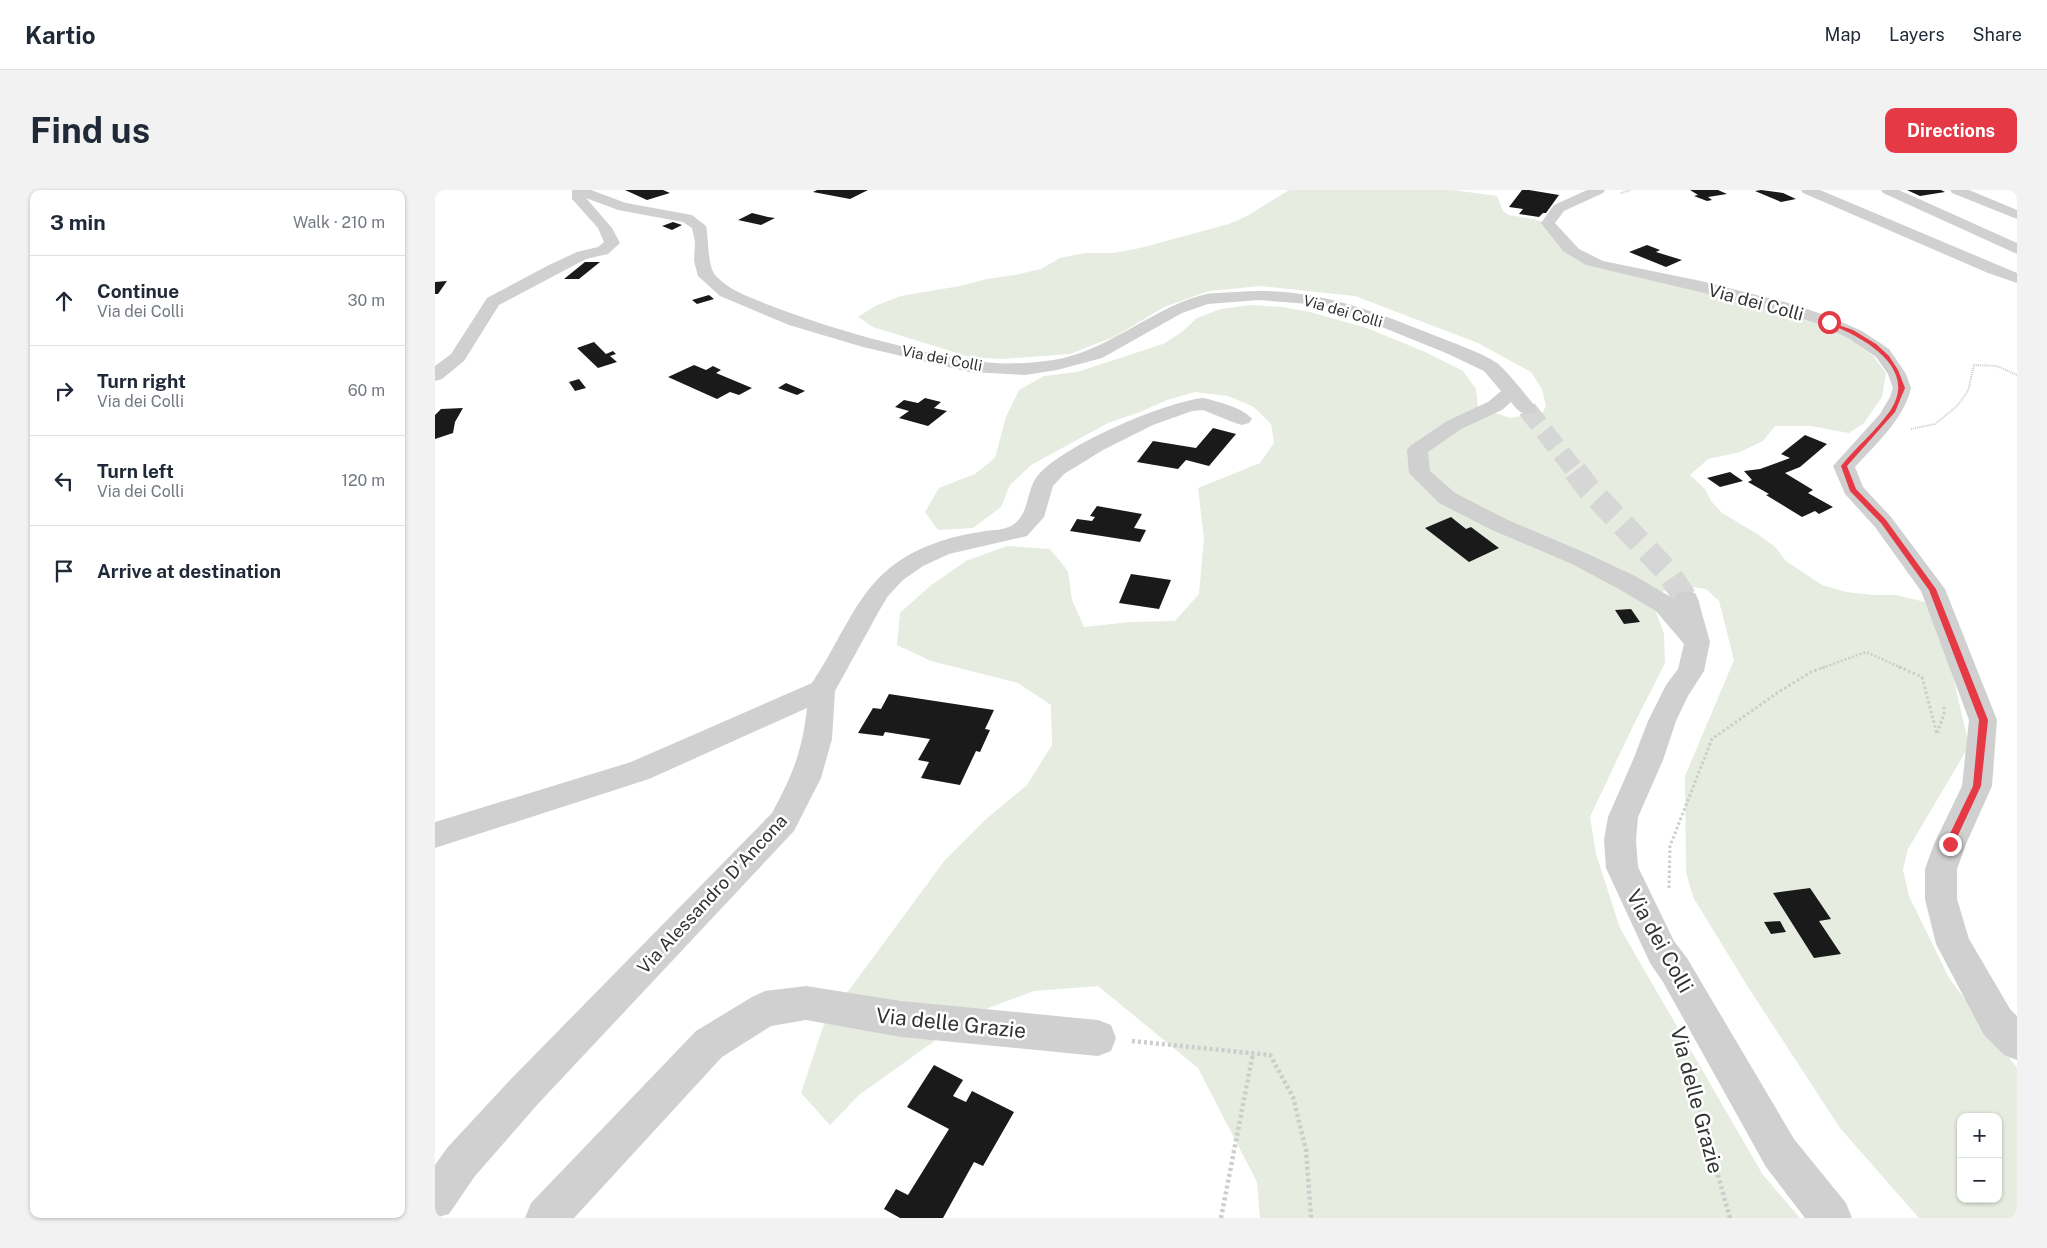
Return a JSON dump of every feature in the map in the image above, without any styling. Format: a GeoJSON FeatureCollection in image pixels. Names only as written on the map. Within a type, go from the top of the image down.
{"type":"FeatureCollection","features":[{"type":"Feature","properties":{"kind":"street","name":"Via dei Colli"},"geometry":{"type":"LineString","coordinates":[[579,190],[623,207],[687,218],[699,226],[702,242],[702,261],[706,276],[726,294],[795,321],[869,343],[970,366],[1025,369],[1057,365],[1096,354],[1176,309],[1206,299],[1259,295],[1310,299],[1373,317],[1452,349],[1490,367],[1527,409]]}},
{"type":"Feature","properties":{"kind":"street"},"geometry":{"type":"LineString","coordinates":[[435,375],[458,357],[493,302],[582,255],[603,251],[612,243],[609,233],[586,210],[579,199],[579,190]]}},
{"type":"Feature","properties":{"kind":"street","name":"Via dei Colli"},"geometry":{"type":"LineString","coordinates":[[1598,190],[1559,208],[1548,223],[1559,240],[1586,260],[1720,291],[1829,322],[1851,331],[1874,345],[1887,357],[1896,370],[1902,388],[1893,411],[1844,466],[1853,490],[1883,522],[1933,589],[1983,720],[1977,786],[1950,844],[1941,869],[1941,899],[1953,944],[1997,1022],[2017,1042]]}},
{"type":"Feature","properties":{"kind":"street"},"geometry":{"type":"LineString","coordinates":[[1808,190],[1994,270],[2017,278]]}},
{"type":"Feature","properties":{"kind":"street"},"geometry":{"type":"LineString","coordinates":[[1888,190],[2017,249]]}},
{"type":"Feature","properties":{"kind":"street"},"geometry":{"type":"LineString","coordinates":[[1957,190],[2017,215]]}},
{"type":"Feature","properties":{"kind":"street"},"geometry":{"type":"LineString","coordinates":[[1512,392],[1495,406],[1454,425],[1417,450],[1421,473],[1447,498],[1500,525],[1580,559],[1665,605],[1697,642]]}},
{"type":"Feature","properties":{"kind":"street"},"geometry":{"type":"LineString","coordinates":[[435,835],[639,771],[822,690],[830,680],[873,600],[884,584],[902,568],[920,557],[943,548],[1019,531],[1029,524],[1037,511],[1041,488],[1055,470],[1089,448],[1167,413],[1187,405],[1203,404],[1242,419]]}},
{"type":"Feature","properties":{"kind":"street","name":"Via dei Colli"},"geometry":{"type":"LineString","coordinates":[[1686,599],[1697,642],[1691,671],[1677,692],[1663,721],[1623,817],[1620,840],[1621,868],[1662,952],[1675,970],[1780,1153],[1831,1218]]}},
{"type":"Feature","properties":{"kind":"street","name":"Via Alessandro D'Ancona"},"geometry":{"type":"LineString","coordinates":[[435,1200],[461,1162],[524,1092],[783,822],[806,778],[818,739],[822,690]]}},
{"type":"Feature","properties":{"kind":"street","name":"Via delle Grazie"},"geometry":{"type":"LineString","coordinates":[[546,1218],[709,1044],[765,1009],[806,1003],[901,1019],[1098,1038]]}},
{"type":"Feature","properties":{"kind":"path"},"geometry":{"type":"LineString","coordinates":[[1903,433],[1911,429],[1935,424],[1957,406],[1968,391],[1974,365],[1988,363],[2002,366],[2017,375]]}},
{"type":"Feature","properties":{"kind":"path"},"geometry":{"type":"LineString","coordinates":[[1668,891],[1670,846],[1712,739],[1777,693],[1811,672],[1866,652],[1922,677],[1937,734],[1944,714],[1944,705]]}},
{"type":"Feature","properties":{"kind":"path"},"geometry":{"type":"LineString","coordinates":[[1098,1038],[1270,1055],[1293,1097],[1306,1150],[1311,1218]]}},
{"type":"Feature","properties":{"kind":"path"},"geometry":{"type":"LineString","coordinates":[[1221,1218],[1253,1053]]}},
{"type":"Feature","properties":{"kind":"path","name":"Via delle Grazie"},"geometry":{"type":"LineString","coordinates":[[1686,1061],[1730,1218]]}},
{"type":"Feature","properties":{"kind":"shaded area"},"geometry":{"type":"Polygon","coordinates":[[[1289,190],[1453,190],[1497,196],[1503,211],[1509,215],[1553,225],[1580,255],[1774,308],[1820,323],[1851,338],[1873,356],[1886,373],[1882,397],[1864,423],[1849,433],[1811,426],[1775,426],[1763,441],[1740,452],[1708,459],[1690,475],[1705,489],[1711,501],[1722,513],[1759,535],[1775,547],[1786,561],[1822,585],[1846,592],[1896,595],[1925,602],[1949,659],[1969,746],[1908,849],[1903,870],[1909,896],[1949,978],[2017,1068],[2017,1218],[1919,1218],[1840,1128],[1748,987],[1693,897],[1686,872],[1685,776],[1734,660],[1719,601],[1706,589],[1684,586],[1658,593],[1654,606],[1664,634],[1665,663],[1590,817],[1596,854],[1620,928],[1763,1175],[1800,1218],[1260,1218],[1257,1182],[1198,1068],[1098,986],[1034,991],[972,1014],[859,1095],[830,1125],[801,1093],[824,1024],[945,860],[985,820],[1027,785],[1052,745],[1051,705],[1018,683],[931,661],[897,645],[900,613],[930,586],[966,561],[1007,546],[1050,549],[1068,571],[1072,600],[1084,627],[1130,622],[1175,621],[1199,594],[1204,538],[1198,488],[1260,463],[1274,443],[1271,424],[1254,407],[1228,396],[1195,392],[1167,400],[1108,423],[1031,465],[1010,485],[1001,507],[973,528],[938,530],[925,512],[939,488],[975,474],[995,458],[1006,417],[1019,390],[1044,376],[1077,372],[1163,344],[1182,332],[1197,318],[1221,309],[1250,305],[1282,307],[1310,312],[1364,327],[1423,351],[1463,371],[1476,389],[1478,407],[1510,418],[1543,412],[1546,406],[1542,389],[1531,372],[1478,343],[1355,296],[1261,286],[1209,291],[1164,307],[1116,336],[1070,354],[1002,359],[970,357],[873,327],[858,317],[875,306],[901,296],[1041,269],[1060,258],[1085,253],[1114,253],[1140,248],[1229,224],[1247,216],[1289,190]]]}},
{"type":"Feature","properties":{"kind":"building"},"geometry":{"type":"Polygon","coordinates":[[[625,190],[663,190],[670,193],[647,200],[625,190]]]}},
{"type":"Feature","properties":{"kind":"building"},"geometry":{"type":"Polygon","coordinates":[[[817,190],[868,190],[850,199],[813,192],[817,190]]]}},
{"type":"Feature","properties":{"kind":"building"},"geometry":{"type":"Polygon","coordinates":[[[1522,190],[1559,195],[1546,213],[1539,217],[1519,214],[1523,209],[1509,207],[1522,190]]]}},
{"type":"Feature","properties":{"kind":"building"},"geometry":{"type":"Polygon","coordinates":[[[1690,190],[1718,190],[1727,194],[1708,197],[1712,200],[1707,201],[1694,196],[1698,195],[1690,190]]]}},
{"type":"Feature","properties":{"kind":"building"},"geometry":{"type":"Polygon","coordinates":[[[1907,190],[1941,190],[1945,192],[1920,196],[1907,190]]]}},
{"type":"Feature","properties":{"kind":"building"},"geometry":{"type":"Polygon","coordinates":[[[1755,191],[1783,193],[1796,199],[1781,202],[1755,191]]]}},
{"type":"Feature","properties":{"kind":"building"},"geometry":{"type":"Polygon","coordinates":[[[752,213],[775,218],[761,225],[738,220],[752,213]]]}},
{"type":"Feature","properties":{"kind":"building"},"geometry":{"type":"Polygon","coordinates":[[[673,222],[682,225],[672,230],[662,226],[673,222]]]}},
{"type":"Feature","properties":{"kind":"building"},"geometry":{"type":"Polygon","coordinates":[[[1647,245],[1660,250],[1656,252],[1682,260],[1666,267],[1629,252],[1647,245]]]}},
{"type":"Feature","properties":{"kind":"building"},"geometry":{"type":"Polygon","coordinates":[[[585,262],[600,262],[579,279],[564,279],[585,262]]]}},
{"type":"Feature","properties":{"kind":"building"},"geometry":{"type":"Polygon","coordinates":[[[447,281],[438,294],[435,294],[435,282],[447,281]]]}},
{"type":"Feature","properties":{"kind":"building"},"geometry":{"type":"Polygon","coordinates":[[[709,295],[714,299],[697,304],[692,300],[709,295]]]}},
{"type":"Feature","properties":{"kind":"building"},"geometry":{"type":"Polygon","coordinates":[[[594,342],[606,354],[613,351],[616,354],[610,356],[617,362],[598,368],[577,348],[594,342]]]}},
{"type":"Feature","properties":{"kind":"building"},"geometry":{"type":"Polygon","coordinates":[[[694,365],[706,370],[713,366],[721,370],[716,373],[752,388],[739,395],[730,392],[717,399],[668,377],[694,365]]]}},
{"type":"Feature","properties":{"kind":"building"},"geometry":{"type":"Polygon","coordinates":[[[579,379],[586,388],[575,391],[569,382],[579,379]]]}},
{"type":"Feature","properties":{"kind":"building"},"geometry":{"type":"Polygon","coordinates":[[[786,383],[805,391],[797,395],[778,388],[786,383]]]}},
{"type":"Feature","properties":{"kind":"building"},"geometry":{"type":"Polygon","coordinates":[[[925,398],[941,402],[934,408],[947,411],[928,426],[899,418],[909,411],[895,407],[904,400],[918,403],[925,398]]]}},
{"type":"Feature","properties":{"kind":"building"},"geometry":{"type":"Polygon","coordinates":[[[463,408],[455,422],[453,433],[435,439],[435,415],[441,409],[463,408]]]}},
{"type":"Feature","properties":{"kind":"building"},"geometry":{"type":"Polygon","coordinates":[[[1213,428],[1236,434],[1209,466],[1186,460],[1178,469],[1137,462],[1153,441],[1196,448],[1213,428]]]}},
{"type":"Feature","properties":{"kind":"building"},"geometry":{"type":"Polygon","coordinates":[[[1805,435],[1827,444],[1800,467],[1785,473],[1813,490],[1808,493],[1833,507],[1819,514],[1815,511],[1802,517],[1748,482],[1752,480],[1744,471],[1760,469],[1790,458],[1781,454],[1805,435]]]}},
{"type":"Feature","properties":{"kind":"building"},"geometry":{"type":"Polygon","coordinates":[[[1730,472],[1743,481],[1720,487],[1707,478],[1730,472]]]}},
{"type":"Feature","properties":{"kind":"building"},"geometry":{"type":"Polygon","coordinates":[[[1097,506],[1142,514],[1134,528],[1146,530],[1140,542],[1070,531],[1077,519],[1092,521],[1095,517],[1090,516],[1097,506]]]}},
{"type":"Feature","properties":{"kind":"building"},"geometry":{"type":"Polygon","coordinates":[[[1451,517],[1466,529],[1471,527],[1499,548],[1469,562],[1425,528],[1451,517]]]}},
{"type":"Feature","properties":{"kind":"building"},"geometry":{"type":"Polygon","coordinates":[[[1131,574],[1171,580],[1159,609],[1119,603],[1131,574]]]}},
{"type":"Feature","properties":{"kind":"building"},"geometry":{"type":"Polygon","coordinates":[[[1631,609],[1640,622],[1624,624],[1615,610],[1631,609]]]}},
{"type":"Feature","properties":{"kind":"building"},"geometry":{"type":"Polygon","coordinates":[[[889,694],[994,710],[985,729],[990,730],[980,752],[976,751],[960,785],[921,778],[929,762],[918,760],[930,739],[885,732],[883,736],[858,733],[873,708],[881,709],[889,694]]]}},
{"type":"Feature","properties":{"kind":"building"},"geometry":{"type":"Polygon","coordinates":[[[1810,888],[1831,919],[1819,921],[1841,954],[1814,958],[1773,893],[1810,888]]]}},
{"type":"Feature","properties":{"kind":"building"},"geometry":{"type":"Polygon","coordinates":[[[1780,921],[1786,932],[1771,934],[1764,922],[1780,921]]]}},
{"type":"Feature","properties":{"kind":"building"},"geometry":{"type":"Polygon","coordinates":[[[934,1065],[963,1080],[953,1096],[966,1102],[972,1091],[1014,1112],[983,1166],[974,1162],[943,1218],[900,1218],[884,1209],[896,1189],[908,1195],[949,1129],[907,1107],[934,1065]]]}},
{"type":"Feature","properties":{"kind":"tunnel"},"geometry":{"type":"LineString","coordinates":[[1527,409],[1576,472]]}},
{"type":"Feature","properties":{"kind":"tunnel"},"geometry":{"type":"LineString","coordinates":[[1575,471],[1589,489],[1667,571],[1686,599]]}},
{"type":"Feature","properties":{"kind":"route"},"geometry":{"type":"LineString","coordinates":[[1829,322],[1851,331],[1874,345],[1887,357],[1896,370],[1902,388],[1893,411],[1844,466],[1853,490],[1883,522],[1933,589],[1983,720],[1977,786],[1950,844]]}}]}
